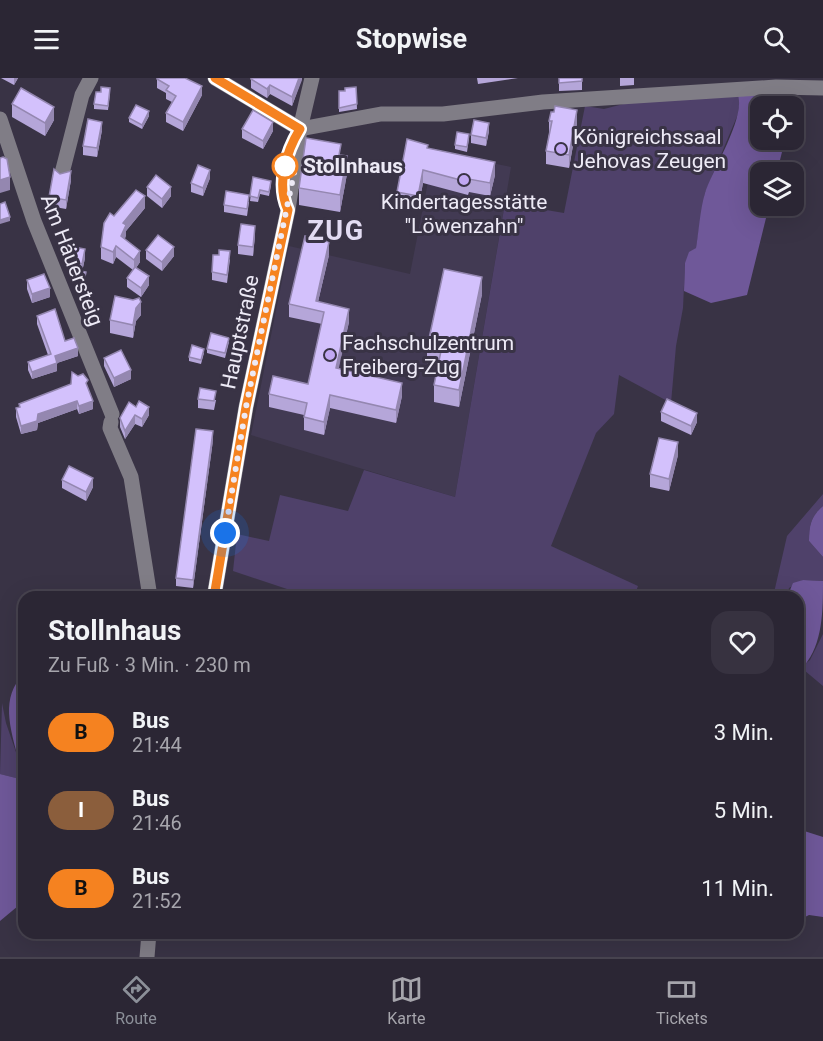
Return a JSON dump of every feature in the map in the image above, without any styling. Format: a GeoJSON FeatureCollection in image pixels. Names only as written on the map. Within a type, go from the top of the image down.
{"type":"FeatureCollection","features":[{"type":"Feature","properties":{"kind":"street"},"geometry":{"type":"LineString","coordinates":[[62,173],[81,95],[90,78]]}},
{"type":"Feature","properties":{"kind":"street"},"geometry":{"type":"LineString","coordinates":[[215,78],[300,129],[381,114],[443,114],[500,105],[776,87],[823,88]]}},
{"type":"Feature","properties":{"kind":"street","name":"Hauptstraße"},"geometry":{"type":"LineString","coordinates":[[215,591],[246,407],[288,210],[300,129],[312,78]]}},
{"type":"Feature","properties":{"kind":"street","name":"Am Häuersteig"},"geometry":{"type":"LineString","coordinates":[[0,119],[34,221],[111,418],[110,428],[131,477],[149,591]]}},
{"type":"Feature","properties":{"kind":"street"},"geometry":{"type":"LineString","coordinates":[[147,957],[148,939]]}},
{"type":"Feature","properties":{"kind":"shaded area"},"geometry":{"type":"Polygon","coordinates":[[[776,87],[781,96],[750,96],[750,150],[782,150],[780,162],[750,162],[750,216],[767,216],[747,295],[711,303],[684,291],[685,263],[689,252],[696,248],[705,193],[734,128],[738,114],[737,93],[776,87]]]}},
{"type":"Feature","properties":{"kind":"shaded area"},"geometry":{"type":"Polygon","coordinates":[[[737,93],[740,99],[738,114],[705,193],[696,248],[685,263],[683,308],[676,346],[671,403],[619,375],[614,414],[596,433],[551,546],[638,586],[636,591],[293,591],[233,571],[237,534],[269,541],[280,495],[348,511],[364,470],[455,497],[505,203],[564,213],[585,106],[604,109],[635,101],[737,93]]]}},
{"type":"Feature","properties":{"kind":"shaded area"},"geometry":{"type":"Polygon","coordinates":[[[434,151],[511,167],[455,497],[251,435],[289,246],[410,274],[434,151]]]}},
{"type":"Feature","properties":{"kind":"shaded area"},"geometry":{"type":"Polygon","coordinates":[[[823,494],[823,506],[812,522],[809,541],[823,557],[823,581],[803,580],[789,588],[788,591],[774,591],[787,536],[823,494]]]}},
{"type":"Feature","properties":{"kind":"shaded area"},"geometry":{"type":"Polygon","coordinates":[[[823,506],[823,557],[809,541],[812,522],[823,506]]]}},
{"type":"Feature","properties":{"kind":"shaded area"},"geometry":{"type":"Polygon","coordinates":[[[803,580],[823,581],[821,626],[815,648],[804,666],[804,591],[790,591],[793,583],[803,580]]]}},
{"type":"Feature","properties":{"kind":"shaded area"},"geometry":{"type":"Polygon","coordinates":[[[823,634],[823,686],[804,670],[804,665],[810,660],[823,634]]]}},
{"type":"Feature","properties":{"kind":"shaded area"},"geometry":{"type":"Polygon","coordinates":[[[17,683],[18,757],[9,714],[9,703],[17,683]]]}},
{"type":"Feature","properties":{"kind":"shaded area"},"geometry":{"type":"Polygon","coordinates":[[[2,703],[18,758],[18,778],[0,774],[2,703]]]}},
{"type":"Feature","properties":{"kind":"shaded area"},"geometry":{"type":"Polygon","coordinates":[[[0,774],[18,778],[18,906],[0,921],[0,774]]]}},
{"type":"Feature","properties":{"kind":"shaded area"},"geometry":{"type":"Polygon","coordinates":[[[804,831],[823,837],[823,917],[809,915],[804,918],[804,831]]]}},
{"type":"Feature","properties":{"kind":"building"},"geometry":{"type":"Polygon","coordinates":[[[157,78],[185,78],[202,86],[183,122],[166,113],[176,96],[166,90],[169,86],[157,78]]]}},
{"type":"Feature","properties":{"kind":"building"},"geometry":{"type":"Polygon","coordinates":[[[251,78],[299,78],[292,97],[270,85],[267,89],[251,78]]]}},
{"type":"Feature","properties":{"kind":"building"},"geometry":{"type":"Polygon","coordinates":[[[559,78],[582,78],[582,81],[559,83],[559,78]]]}},
{"type":"Feature","properties":{"kind":"building"},"geometry":{"type":"Polygon","coordinates":[[[101,87],[110,88],[108,106],[94,104],[96,92],[101,92],[101,87]]]}},
{"type":"Feature","properties":{"kind":"building"},"geometry":{"type":"Polygon","coordinates":[[[356,87],[357,104],[339,108],[339,91],[356,87]]]}},
{"type":"Feature","properties":{"kind":"building"},"geometry":{"type":"Polygon","coordinates":[[[21,88],[54,107],[45,123],[12,104],[21,88]]]}},
{"type":"Feature","properties":{"kind":"building"},"geometry":{"type":"Polygon","coordinates":[[[136,105],[149,111],[142,125],[129,118],[136,105]]]}},
{"type":"Feature","properties":{"kind":"building","name":"Königreichssaal Jehovas Zeugen"},"geometry":{"type":"Polygon","coordinates":[[[555,106],[577,110],[569,155],[546,151],[552,121],[549,121],[555,106]]]}},
{"type":"Feature","properties":{"kind":"building"},"geometry":{"type":"Polygon","coordinates":[[[253,110],[273,122],[263,141],[242,129],[253,110]]]}},
{"type":"Feature","properties":{"kind":"building"},"geometry":{"type":"Polygon","coordinates":[[[88,119],[102,122],[97,148],[83,146],[88,119]]]}},
{"type":"Feature","properties":{"kind":"building"},"geometry":{"type":"Polygon","coordinates":[[[474,120],[489,123],[486,138],[471,135],[474,120]]]}},
{"type":"Feature","properties":{"kind":"building"},"geometry":{"type":"Polygon","coordinates":[[[457,132],[469,134],[467,147],[455,145],[457,132]]]}},
{"type":"Feature","properties":{"kind":"building","name":"Stollnhaus"},"geometry":{"type":"Polygon","coordinates":[[[306,138],[341,144],[339,155],[347,156],[340,195],[299,188],[306,138]]]}},
{"type":"Feature","properties":{"kind":"building"},"geometry":{"type":"Polygon","coordinates":[[[407,139],[428,145],[427,148],[495,162],[490,183],[469,179],[468,182],[423,170],[418,196],[397,192],[407,139]]]}},
{"type":"Feature","properties":{"kind":"building"},"geometry":{"type":"Polygon","coordinates":[[[0,158],[7,159],[10,177],[0,180],[0,158]]]}},
{"type":"Feature","properties":{"kind":"building"},"geometry":{"type":"Polygon","coordinates":[[[198,165],[210,170],[203,188],[191,183],[198,165]]]}},
{"type":"Feature","properties":{"kind":"building"},"geometry":{"type":"Polygon","coordinates":[[[54,169],[60,174],[71,171],[66,200],[49,197],[54,169]]]}},
{"type":"Feature","properties":{"kind":"building"},"geometry":{"type":"Polygon","coordinates":[[[156,175],[171,187],[162,199],[147,187],[156,175]]]}},
{"type":"Feature","properties":{"kind":"building"},"geometry":{"type":"Polygon","coordinates":[[[253,177],[271,181],[269,192],[260,190],[258,198],[250,196],[253,177]]]}},
{"type":"Feature","properties":{"kind":"building"},"geometry":{"type":"Polygon","coordinates":[[[136,190],[145,196],[123,223],[126,225],[121,236],[140,251],[134,260],[116,246],[113,252],[101,247],[104,223],[110,213],[114,216],[136,190]]]}},
{"type":"Feature","properties":{"kind":"building"},"geometry":{"type":"Polygon","coordinates":[[[226,191],[249,195],[247,209],[224,205],[226,191]]]}},
{"type":"Feature","properties":{"kind":"building"},"geometry":{"type":"Polygon","coordinates":[[[5,202],[10,217],[0,220],[0,204],[5,202]]]}},
{"type":"Feature","properties":{"kind":"building"},"geometry":{"type":"Polygon","coordinates":[[[241,224],[255,226],[253,247],[238,245],[241,224]]]}},
{"type":"Feature","properties":{"kind":"building"},"geometry":{"type":"Polygon","coordinates":[[[158,235],[174,247],[162,262],[146,250],[158,235]]]}},
{"type":"Feature","properties":{"kind":"building","name":"Fachschulzentrum Freiberg-Zug"},"geometry":{"type":"Polygon","coordinates":[[[305,236],[329,242],[316,301],[349,309],[336,368],[402,383],[396,410],[330,395],[324,422],[304,417],[307,403],[269,394],[273,376],[308,384],[324,312],[289,304],[305,236]]]}},
{"type":"Feature","properties":{"kind":"building"},"geometry":{"type":"Polygon","coordinates":[[[69,246],[85,249],[82,264],[66,261],[69,246]]]}},
{"type":"Feature","properties":{"kind":"building"},"geometry":{"type":"Polygon","coordinates":[[[219,250],[230,251],[227,275],[212,272],[213,255],[219,255],[219,250]]]}},
{"type":"Feature","properties":{"kind":"building"},"geometry":{"type":"Polygon","coordinates":[[[135,267],[149,276],[141,288],[127,278],[135,267]]]}},
{"type":"Feature","properties":{"kind":"building"},"geometry":{"type":"Polygon","coordinates":[[[444,269],[482,277],[459,390],[434,385],[441,351],[427,348],[444,269]]]}},
{"type":"Feature","properties":{"kind":"building"},"geometry":{"type":"Polygon","coordinates":[[[76,270],[86,272],[84,281],[75,279],[76,270]]]}},
{"type":"Feature","properties":{"kind":"building"},"geometry":{"type":"Polygon","coordinates":[[[44,274],[50,288],[32,294],[27,280],[44,274]]]}},
{"type":"Feature","properties":{"kind":"building"},"geometry":{"type":"Polygon","coordinates":[[[115,296],[133,300],[139,298],[141,302],[136,308],[133,325],[110,320],[115,296]]]}},
{"type":"Feature","properties":{"kind":"building"},"geometry":{"type":"Polygon","coordinates":[[[55,309],[65,341],[74,338],[78,348],[55,356],[57,363],[32,372],[28,362],[51,354],[37,316],[55,309]]]}},
{"type":"Feature","properties":{"kind":"building"},"geometry":{"type":"Polygon","coordinates":[[[211,333],[229,338],[225,353],[207,349],[211,333]]]}},
{"type":"Feature","properties":{"kind":"building"},"geometry":{"type":"Polygon","coordinates":[[[192,345],[204,349],[201,360],[189,357],[192,345]]]}},
{"type":"Feature","properties":{"kind":"building"},"geometry":{"type":"Polygon","coordinates":[[[121,350],[131,370],[114,378],[104,358],[121,350]]]}},
{"type":"Feature","properties":{"kind":"building"},"geometry":{"type":"Polygon","coordinates":[[[72,372],[78,376],[83,374],[88,380],[86,383],[93,401],[79,406],[77,401],[38,414],[37,421],[21,426],[16,408],[20,407],[19,404],[71,384],[72,372]]]}},
{"type":"Feature","properties":{"kind":"building"},"geometry":{"type":"Polygon","coordinates":[[[200,388],[216,391],[214,401],[198,399],[200,388]]]}},
{"type":"Feature","properties":{"kind":"building"},"geometry":{"type":"Polygon","coordinates":[[[667,399],[697,413],[691,426],[661,412],[667,399]]]}},
{"type":"Feature","properties":{"kind":"building"},"geometry":{"type":"Polygon","coordinates":[[[139,401],[149,407],[142,419],[135,415],[125,431],[120,418],[129,402],[136,407],[139,401]]]}},
{"type":"Feature","properties":{"kind":"building"},"geometry":{"type":"Polygon","coordinates":[[[196,429],[213,431],[193,580],[176,578],[196,429]]]}},
{"type":"Feature","properties":{"kind":"building"},"geometry":{"type":"Polygon","coordinates":[[[659,438],[678,442],[669,479],[650,474],[659,438]]]}},
{"type":"Feature","properties":{"kind":"building"},"geometry":{"type":"Polygon","coordinates":[[[69,466],[93,478],[86,492],[62,480],[69,466]]]}},
{"type":"Feature","properties":{"kind":"bus line","name":"B"},"geometry":{"type":"LineString","coordinates":[[215,78],[276,117],[300,129],[289,148],[282,197],[288,210],[246,407],[215,591]]}},
{"type":"Feature","properties":{"kind":"place","name":"Königreichssaal Jehovas Zeugen"},"geometry":{"type":"Point","coordinates":[561,149]}},
{"type":"Feature","properties":{"kind":"place","name":"Stollnhaus"},"geometry":{"type":"Point","coordinates":[285,166]}},
{"type":"Feature","properties":{"kind":"place","name":"Kindertagesstätte \"Löwenzahn\""},"geometry":{"type":"Point","coordinates":[464,180]}},
{"type":"Feature","properties":{"kind":"place","name":"Fachschulzentrum Freiberg-Zug"},"geometry":{"type":"Point","coordinates":[330,355]}},
{"type":"Feature","properties":{"kind":"district","name":"ZUG"},"geometry":{"type":"Point","coordinates":[336,231]}},
{"type":"Feature","properties":{"kind":"route"},"geometry":{"type":"LineString","coordinates":[[225,533],[246,407],[295,168],[285,166]]}}]}
